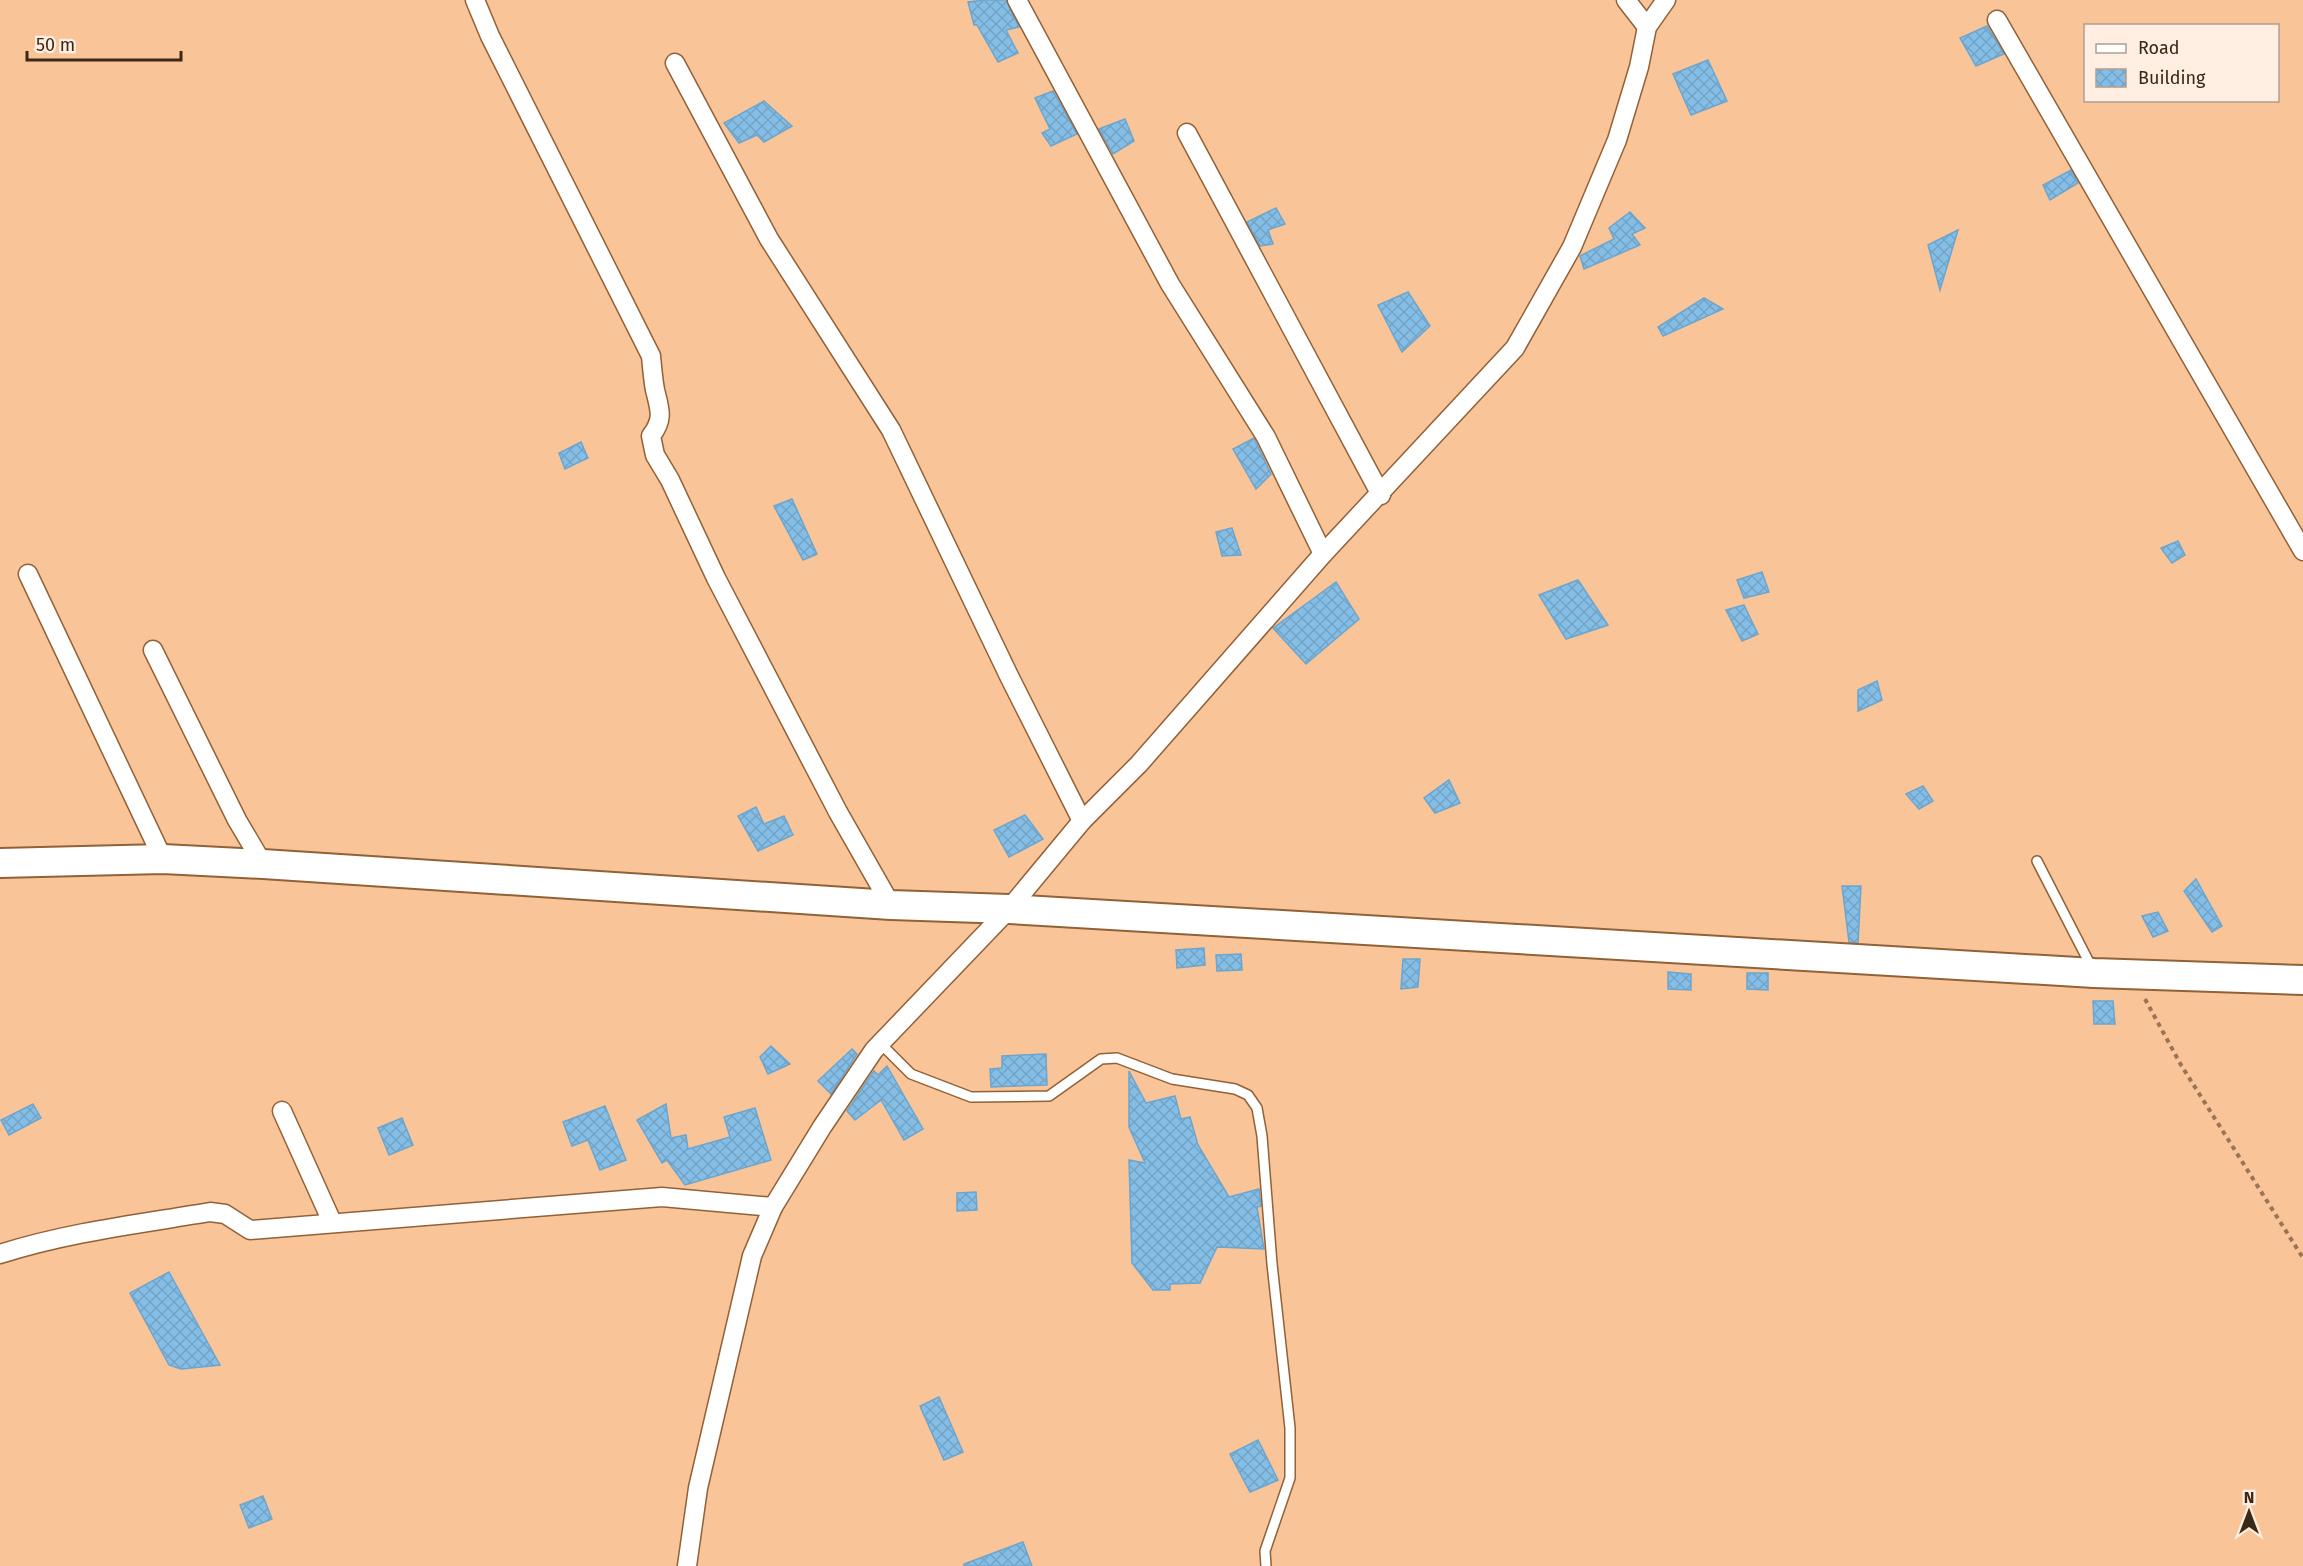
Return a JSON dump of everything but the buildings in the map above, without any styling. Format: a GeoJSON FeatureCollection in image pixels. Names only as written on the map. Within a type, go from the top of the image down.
{"type":"FeatureCollection","features":[{"type":"Feature","properties":{"kind":"main road"},"geometry":{"type":"LineString","coordinates":[[0,863],[163,859],[263,864],[891,905],[1009,909],[2094,973],[2303,980]]}},
{"type":"Feature","properties":{"kind":"street"},"geometry":{"type":"LineString","coordinates":[[475,0],[490,36],[651,356],[656,391],[662,411],[659,425],[651,436],[655,455],[670,480],[716,578],[827,790],[891,905]]}},
{"type":"Feature","properties":{"kind":"street"},"geometry":{"type":"LineString","coordinates":[[1017,0],[1170,284],[1266,437],[1323,554]]}},
{"type":"Feature","properties":{"kind":"street"},"geometry":{"type":"LineString","coordinates":[[1626,0],[1647,27]]}},
{"type":"Feature","properties":{"kind":"street"},"geometry":{"type":"LineString","coordinates":[[687,1566],[698,1488],[752,1256],[773,1207],[822,1127],[881,1044],[1009,909],[1082,821],[1139,764],[1323,554],[1381,495],[1515,348],[1572,247],[1617,140],[1639,67],[1647,27],[1666,0]]}},
{"type":"Feature","properties":{"kind":"street"},"geometry":{"type":"LineString","coordinates":[[1996,20],[2303,551]]}},
{"type":"Feature","properties":{"kind":"street"},"geometry":{"type":"LineString","coordinates":[[675,63],[769,238],[891,430],[1082,821]]}},
{"type":"Feature","properties":{"kind":"street"},"geometry":{"type":"LineString","coordinates":[[1187,133],[1381,495]]}},
{"type":"Feature","properties":{"kind":"street"},"geometry":{"type":"LineString","coordinates":[[28,574],[163,859]]}},
{"type":"Feature","properties":{"kind":"street"},"geometry":{"type":"LineString","coordinates":[[153,650],[237,820],[263,864]]}},
{"type":"Feature","properties":{"kind":"street"},"geometry":{"type":"LineString","coordinates":[[282,1111],[332,1222]]}},
{"type":"Feature","properties":{"kind":"street"},"geometry":{"type":"LineString","coordinates":[[0,1254],[44,1240],[110,1226],[210,1212],[225,1214],[250,1230],[662,1197],[773,1207]]}},
{"type":"Feature","properties":{"kind":"lane"},"geometry":{"type":"LineString","coordinates":[[2037,861],[2094,973]]}},
{"type":"Feature","properties":{"kind":"lane"},"geometry":{"type":"LineString","coordinates":[[881,1044],[911,1074],[971,1097],[1049,1096],[1101,1059],[1117,1058],[1172,1079],[1235,1089],[1248,1095],[1257,1108],[1262,1136],[1272,1264],[1290,1428],[1290,1478],[1265,1551],[1266,1566]]}},
{"type":"Feature","properties":{"kind":"path"},"geometry":{"type":"LineString","coordinates":[[2132,974],[2181,1065],[2303,1257]]}}]}
